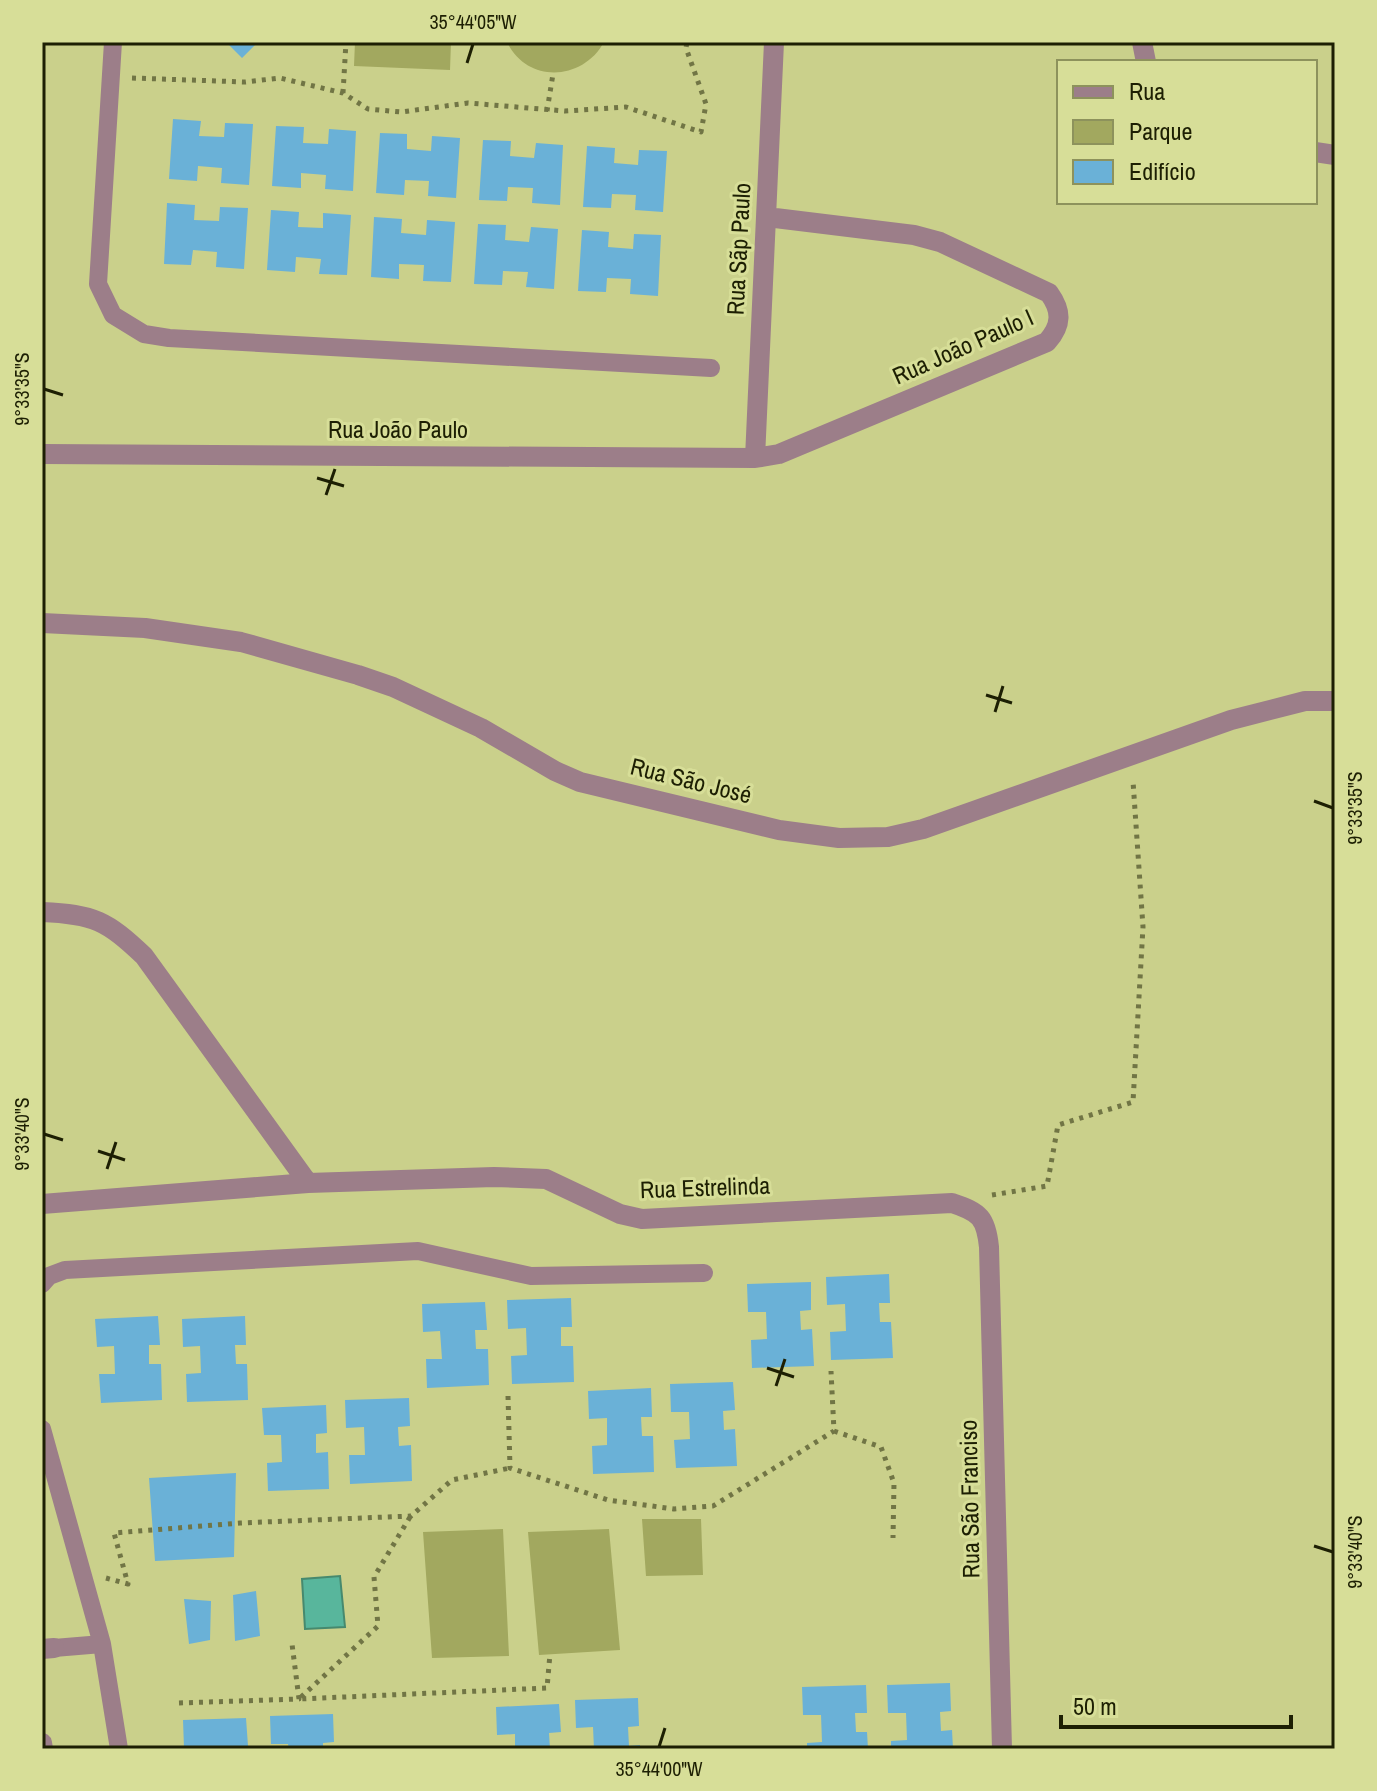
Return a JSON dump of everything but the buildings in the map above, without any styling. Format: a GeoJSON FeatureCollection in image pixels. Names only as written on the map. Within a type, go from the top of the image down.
{"type":"FeatureCollection","features":[{"type":"Feature","properties":{"kind":"street","name":"Rua Sãp Paulo"},"geometry":{"type":"LineString","coordinates":[[755,458],[774,42]]}},
{"type":"Feature","properties":{"kind":"street","name":"Rua João Paulo I"},"geometry":{"type":"LineString","coordinates":[[755,458],[779,454],[1047,342],[1060,320],[1058,306],[1049,293],[940,242],[914,235],[767,217]]}},
{"type":"Feature","properties":{"kind":"street","name":"Rua João Paulo"},"geometry":{"type":"LineString","coordinates":[[42,454],[755,458]]}},
{"type":"Feature","properties":{"kind":"street","name":"Rua São José"},"geometry":{"type":"LineString","coordinates":[[42,623],[145,628],[241,642],[393,687],[481,728],[580,782],[779,830],[839,838],[888,837],[923,829],[1231,720],[1305,701],[1335,701]]}},
{"type":"Feature","properties":{"kind":"street"},"geometry":{"type":"LineString","coordinates":[[42,912],[76,913],[113,928],[144,956],[308,1183]]}},
{"type":"Feature","properties":{"kind":"street","name":"Rua Estrelinda"},"geometry":{"type":"LineString","coordinates":[[42,1204],[308,1183],[494,1177],[546,1179],[620,1214],[642,1219],[952,1203]]}},
{"type":"Feature","properties":{"kind":"street","name":"Rua São Franciso"},"geometry":{"type":"LineString","coordinates":[[952,1203],[971,1209],[986,1224],[989,1247],[1002,1749]]}},
{"type":"Feature","properties":{"kind":"street"},"geometry":{"type":"LineString","coordinates":[[42,1743],[43,1749]]}},
{"type":"Feature","properties":{"kind":"lane"},"geometry":{"type":"LineString","coordinates":[[113,42],[98,284],[113,315],[144,334],[169,338],[711,368]]}},
{"type":"Feature","properties":{"kind":"lane"},"geometry":{"type":"LineString","coordinates":[[42,1284],[49,1276],[65,1270],[418,1251],[531,1276],[704,1273]]}},
{"type":"Feature","properties":{"kind":"lane"},"geometry":{"type":"LineString","coordinates":[[42,1429],[102,1644],[119,1749]]}},
{"type":"Feature","properties":{"kind":"lane"},"geometry":{"type":"LineString","coordinates":[[48,1648],[102,1644]]}},
{"type":"Feature","properties":{"kind":"path"},"geometry":{"type":"LineString","coordinates":[[343,93],[346,42]]}},
{"type":"Feature","properties":{"kind":"path"},"geometry":{"type":"LineString","coordinates":[[111,79],[245,82],[280,78],[343,93],[368,109],[401,112],[468,103],[547,111],[626,107],[701,132],[706,104],[686,48],[687,42]]}},
{"type":"Feature","properties":{"kind":"path"},"geometry":{"type":"LineString","coordinates":[[547,111],[553,74]]}},
{"type":"Feature","properties":{"kind":"path"},"geometry":{"type":"LineString","coordinates":[[952,1203],[1047,1186],[1058,1125],[1133,1102],[1143,927],[1131,755]]}},
{"type":"Feature","properties":{"kind":"path"},"geometry":{"type":"LineString","coordinates":[[831,1371],[834,1431]]}},
{"type":"Feature","properties":{"kind":"path"},"geometry":{"type":"LineString","coordinates":[[508,1396],[510,1468]]}},
{"type":"Feature","properties":{"kind":"path"},"geometry":{"type":"LineString","coordinates":[[299,1699],[378,1626],[374,1577],[411,1516],[452,1480],[510,1468],[608,1500],[674,1509],[713,1506],[834,1431]]}},
{"type":"Feature","properties":{"kind":"path"},"geometry":{"type":"LineString","coordinates":[[834,1431],[881,1447],[894,1483],[893,1538]]}},
{"type":"Feature","properties":{"kind":"path"},"geometry":{"type":"LineString","coordinates":[[82,1571],[128,1584],[114,1533],[240,1523],[411,1516]]}},
{"type":"Feature","properties":{"kind":"path"},"geometry":{"type":"LineString","coordinates":[[292,1644],[299,1699]]}},
{"type":"Feature","properties":{"kind":"path"},"geometry":{"type":"LineString","coordinates":[[179,1703],[547,1688],[550,1654]]}},
{"type":"Feature","properties":{"kind":"green space"},"geometry":{"type":"Polygon","coordinates":[[[355,42],[451,42],[450,70],[354,66],[355,42]]]}},
{"type":"Feature","properties":{"kind":"green space"},"geometry":{"type":"Polygon","coordinates":[[[507,42],[604,42],[595,55],[583,64],[555,72],[541,71],[528,65],[516,56],[507,42]]]}},
{"type":"Feature","properties":{"kind":"green space"},"geometry":{"type":"Polygon","coordinates":[[[642,1519],[701,1519],[703,1575],[646,1576],[642,1519]]]}},
{"type":"Feature","properties":{"kind":"green space"},"geometry":{"type":"Polygon","coordinates":[[[503,1529],[509,1656],[432,1658],[423,1532],[503,1529]]]}},
{"type":"Feature","properties":{"kind":"green space"},"geometry":{"type":"Polygon","coordinates":[[[609,1529],[620,1650],[539,1655],[528,1532],[609,1529]]]}},
{"type":"Feature","properties":{"kind":"water"},"geometry":{"type":"Polygon","coordinates":[[[340,1576],[345,1627],[305,1629],[302,1579],[340,1576]]]}}]}
